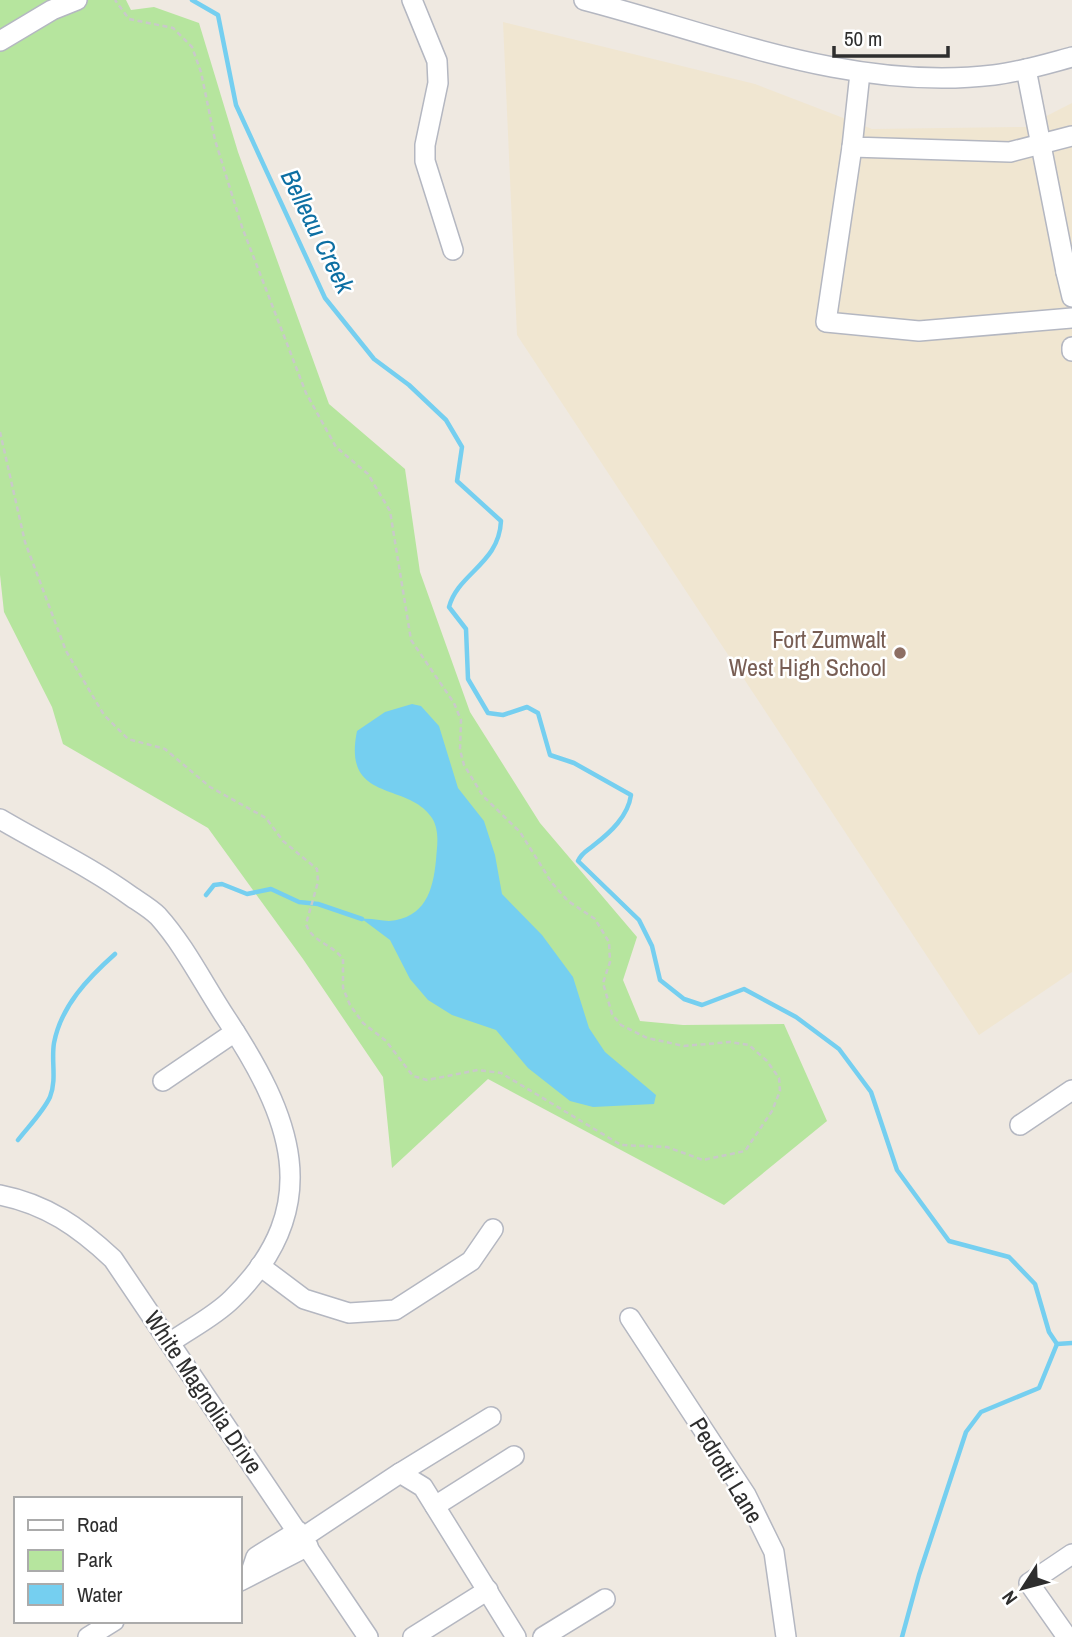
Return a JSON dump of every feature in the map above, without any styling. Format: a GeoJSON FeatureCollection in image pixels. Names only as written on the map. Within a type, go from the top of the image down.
{"type":"FeatureCollection","features":[{"type":"Feature","properties":{"kind":"street"},"geometry":{"type":"LineString","coordinates":[[0,41],[52,10],[77,0]]}},
{"type":"Feature","properties":{"kind":"street"},"geometry":{"type":"LineString","coordinates":[[412,0],[437,61],[438,83],[425,145],[425,161],[453,250]]}},
{"type":"Feature","properties":{"kind":"street"},"geometry":{"type":"LineString","coordinates":[[590,1],[799,61],[860,73],[901,77],[965,77],[1026,69],[1072,57]]}},
{"type":"Feature","properties":{"kind":"street"},"geometry":{"type":"LineString","coordinates":[[1026,69],[1069,271],[1072,297]]}},
{"type":"Feature","properties":{"kind":"street"},"geometry":{"type":"LineString","coordinates":[[860,73],[826,322],[919,331],[1072,318]]}},
{"type":"Feature","properties":{"kind":"street"},"geometry":{"type":"LineString","coordinates":[[852,147],[1010,152],[1072,136]]}},
{"type":"Feature","properties":{"kind":"street"},"geometry":{"type":"LineString","coordinates":[[0,819],[102,875],[157,915],[235,1032],[272,1095],[286,1131],[291,1180],[283,1222],[260,1266],[231,1300],[171,1342]]}},
{"type":"Feature","properties":{"kind":"street"},"geometry":{"type":"LineString","coordinates":[[163,1081],[235,1032]]}},
{"type":"Feature","properties":{"kind":"street"},"geometry":{"type":"LineString","coordinates":[[1020,1125],[1072,1090]]}},
{"type":"Feature","properties":{"kind":"street","name":"White Magnolia Drive"},"geometry":{"type":"LineString","coordinates":[[0,1195],[25,1200],[57,1214],[113,1258],[368,1637]]}},
{"type":"Feature","properties":{"kind":"street"},"geometry":{"type":"LineString","coordinates":[[260,1266],[304,1299],[349,1313],[395,1310],[471,1261],[493,1229]]}},
{"type":"Feature","properties":{"kind":"street","name":"Pedrotti Lane"},"geometry":{"type":"LineString","coordinates":[[631,1318],[746,1495],[774,1552],[786,1637]]}},
{"type":"Feature","properties":{"kind":"street"},"geometry":{"type":"LineString","coordinates":[[245,1578],[256,1557],[303,1538],[400,1473],[491,1417]]}},
{"type":"Feature","properties":{"kind":"street"},"geometry":{"type":"LineString","coordinates":[[435,1506],[514,1456]]}},
{"type":"Feature","properties":{"kind":"street"},"geometry":{"type":"LineString","coordinates":[[400,1473],[423,1487],[516,1637]]}},
{"type":"Feature","properties":{"kind":"street"},"geometry":{"type":"LineString","coordinates":[[1067,1637],[1030,1583],[1072,1554]]}},
{"type":"Feature","properties":{"kind":"street"},"geometry":{"type":"LineString","coordinates":[[413,1637],[488,1590]]}},
{"type":"Feature","properties":{"kind":"street"},"geometry":{"type":"LineString","coordinates":[[543,1637],[604,1599]]}},
{"type":"Feature","properties":{"kind":"street"},"geometry":{"type":"LineString","coordinates":[[88,1637],[111,1623]]}},
{"type":"Feature","properties":{"kind":"path"},"geometry":{"type":"LineString","coordinates":[[0,432],[25,542],[66,651],[104,715],[128,739],[165,749],[210,787],[266,818],[283,841],[317,869],[315,893],[306,924],[312,937],[343,959],[343,988],[350,1005],[363,1023],[386,1041],[413,1076],[427,1080],[478,1070],[501,1073],[621,1145],[667,1147],[703,1160],[745,1151],[758,1135],[780,1091],[779,1078],[767,1061],[749,1045],[730,1042],[684,1046],[672,1044],[647,1038],[621,1026],[612,1014],[603,983],[610,961],[609,942],[595,919],[568,901],[552,883],[520,832],[483,796],[464,765],[460,750],[461,720],[454,703],[411,640],[390,511],[368,474],[336,447],[306,393],[242,227],[215,140],[201,72],[192,47],[173,28],[129,19],[115,0]]}},
{"type":"Feature","properties":{"kind":"shaded area","name":"Fort Zumwalt West High School"},"geometry":{"type":"Polygon","coordinates":[[[503,22],[755,84],[872,129],[1025,127],[1072,103],[1072,972],[979,1035],[517,335],[503,22]]]}},
{"type":"Feature","properties":{"kind":"green space"},"geometry":{"type":"Polygon","coordinates":[[[0,0],[126,0],[131,10],[154,7],[199,23],[238,152],[329,404],[405,469],[420,572],[470,712],[540,823],[637,937],[623,980],[640,1021],[683,1025],[784,1024],[827,1121],[724,1205],[488,1079],[392,1168],[383,1077],[303,959],[208,828],[63,744],[52,707],[4,612],[0,575],[0,0]]]}},
{"type":"Feature","properties":{"kind":"water"},"geometry":{"type":"Polygon","coordinates":[[[412,704],[421,706],[439,726],[458,788],[484,821],[495,855],[502,894],[542,935],[573,977],[589,1028],[605,1052],[656,1095],[654,1104],[593,1107],[570,1101],[528,1068],[496,1030],[452,1015],[428,1000],[410,979],[390,940],[362,919],[389,921],[411,915],[425,901],[432,882],[437,839],[432,818],[408,799],[368,781],[359,770],[355,754],[357,731],[385,712],[412,704]]]}},
{"type":"Feature","properties":{"kind":"waterway","name":"Belleau Creek"},"geometry":{"type":"LineString","coordinates":[[192,0],[218,15],[236,105],[325,298],[374,359],[409,385],[446,420],[462,447],[457,481],[501,521],[499,536],[493,548],[461,585],[449,607],[466,629],[468,679],[488,713],[503,715],[527,707],[538,713],[550,755],[574,763],[631,795],[618,823],[578,861],[639,920],[652,946],[660,980],[684,999],[702,1005],[744,989],[796,1017],[839,1049],[871,1092],[897,1170],[949,1241],[1009,1257],[1035,1284],[1049,1332],[1057,1344]]}},
{"type":"Feature","properties":{"kind":"waterway"},"geometry":{"type":"LineString","coordinates":[[206,895],[214,885],[222,884],[247,894],[271,889],[299,902],[318,904],[362,919]]}},
{"type":"Feature","properties":{"kind":"waterway"},"geometry":{"type":"LineString","coordinates":[[18,1140],[50,1097],[54,1043],[69,1005],[95,973],[115,954]]}},
{"type":"Feature","properties":{"kind":"waterway","name":"Belleau Creek"},"geometry":{"type":"LineString","coordinates":[[1057,1344],[1072,1343]]}},
{"type":"Feature","properties":{"kind":"waterway"},"geometry":{"type":"LineString","coordinates":[[902,1637],[919,1575],[966,1432],[981,1412],[1039,1388],[1057,1344]]}},
{"type":"Feature","properties":{"kind":"place","name":"Fort Zumwalt West High School"},"geometry":{"type":"Point","coordinates":[900,653]}}]}
